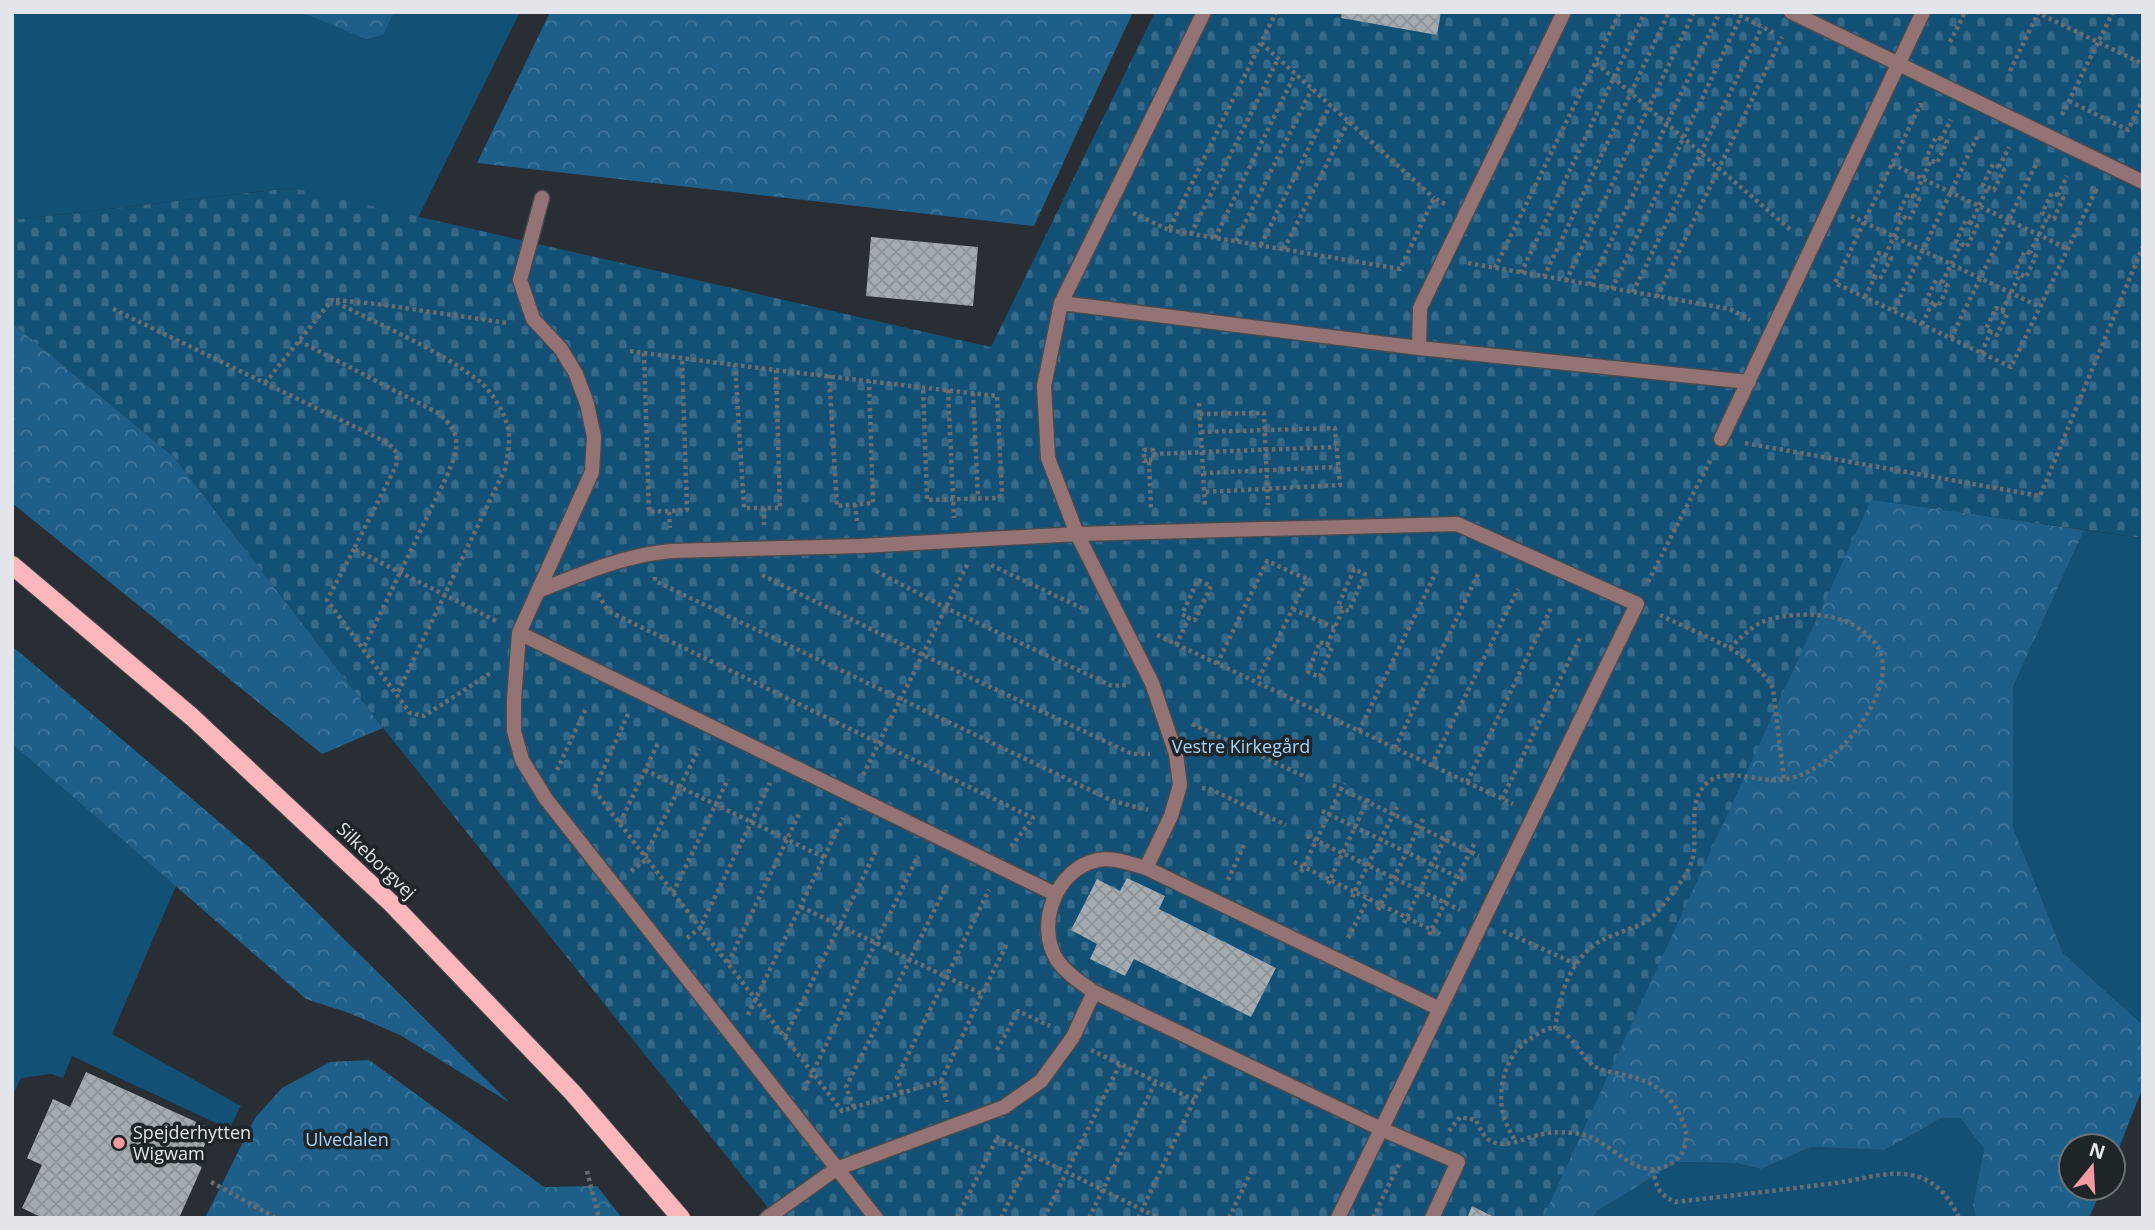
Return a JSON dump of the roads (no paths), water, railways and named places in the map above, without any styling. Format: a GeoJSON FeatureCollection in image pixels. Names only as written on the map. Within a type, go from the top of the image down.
{"type":"FeatureCollection","features":[{"type":"Feature","properties":{"kind":"main road","name":"Silkeborgvej"},"geometry":{"type":"LineString","coordinates":[[12,565],[192,717],[392,904],[573,1093],[681,1218]]}},
{"type":"Feature","properties":{"kind":"lane"},"geometry":{"type":"LineString","coordinates":[[1146,868],[1171,817],[1180,785],[1176,754],[1152,683],[1077,534],[1048,458],[1044,386],[1061,303],[1205,12]]}},
{"type":"Feature","properties":{"kind":"lane"},"geometry":{"type":"LineString","coordinates":[[1419,348],[1420,308],[1564,12]]}},
{"type":"Feature","properties":{"kind":"lane"},"geometry":{"type":"LineString","coordinates":[[1791,12],[2143,182]]}},
{"type":"Feature","properties":{"kind":"lane"},"geometry":{"type":"LineString","coordinates":[[1721,439],[1923,12]]}},
{"type":"Feature","properties":{"kind":"lane"},"geometry":{"type":"LineString","coordinates":[[542,198],[520,280],[533,318],[561,349],[576,374],[587,404],[594,437],[592,472],[519,632],[514,731],[522,760],[546,799],[876,1218]]}},
{"type":"Feature","properties":{"kind":"lane"},"geometry":{"type":"LineString","coordinates":[[1061,303],[1419,348],[1749,382]]}},
{"type":"Feature","properties":{"kind":"lane"},"geometry":{"type":"LineString","coordinates":[[537,592],[615,561],[652,552],[853,546],[1077,534],[1457,524],[1637,604],[1338,1218]]}},
{"type":"Feature","properties":{"kind":"lane"},"geometry":{"type":"LineString","coordinates":[[519,632],[1055,894]]}},
{"type":"Feature","properties":{"kind":"lane"},"geometry":{"type":"LineString","coordinates":[[1433,1218],[1458,1162],[1381,1129],[1094,992],[1071,976],[1056,958],[1049,939],[1049,917],[1055,894],[1067,878],[1083,865],[1100,859],[1119,860],[1146,868],[1440,1009]]}},
{"type":"Feature","properties":{"kind":"lane"},"geometry":{"type":"LineString","coordinates":[[767,1218],[836,1169],[1004,1107],[1041,1081],[1071,1039],[1094,992]]}},
{"type":"Feature","properties":{"kind":"place","name":"Spejderhytten Wigwam"},"geometry":{"type":"Point","coordinates":[119,1143]}},
{"type":"Feature","properties":{"kind":"park label","name":"Vestre Kirkegård"},"geometry":{"type":"Point","coordinates":[1241,747]}},
{"type":"Feature","properties":{"kind":"park label","name":"Ulvedalen"},"geometry":{"type":"Point","coordinates":[347,1140]}}]}
